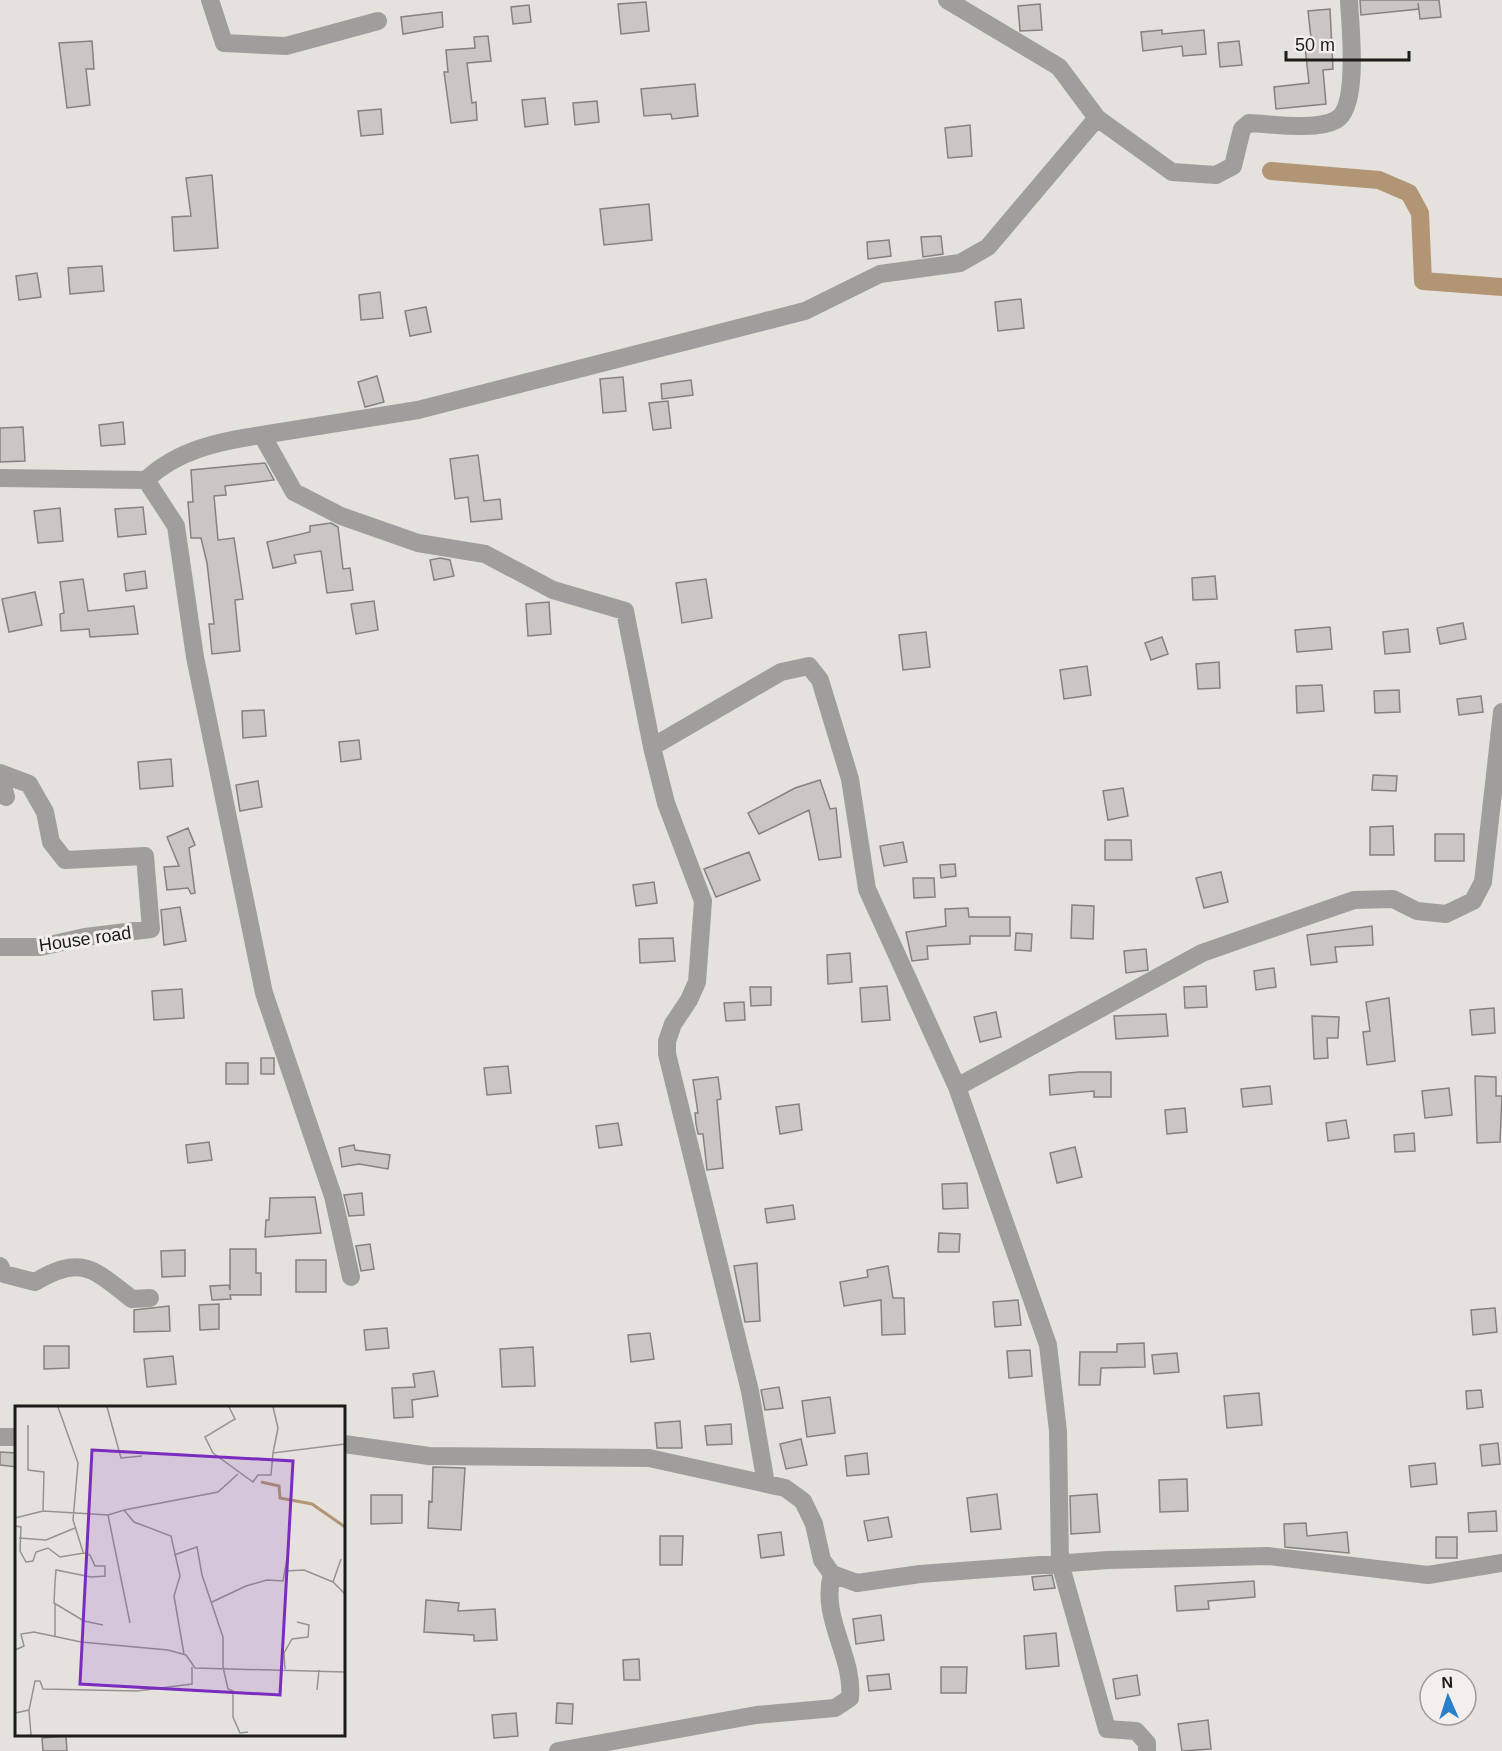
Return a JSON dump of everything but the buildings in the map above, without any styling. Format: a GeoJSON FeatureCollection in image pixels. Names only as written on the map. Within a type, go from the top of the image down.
{"type":"FeatureCollection","features":[{"type":"Feature","properties":{"kind":"street"},"geometry":{"type":"LineString","coordinates":[[210,0],[224,43],[286,46],[378,21]]}},
{"type":"Feature","properties":{"kind":"street"},"geometry":{"type":"LineString","coordinates":[[947,0],[1059,67],[1097,118],[1172,172],[1200,176],[1216,175],[1233,166],[1242,129],[1250,123],[1318,125],[1335,121],[1343,114],[1351,80],[1349,0]]}},
{"type":"Feature","properties":{"kind":"street"},"geometry":{"type":"LineString","coordinates":[[0,478],[146,480],[158,468],[183,453],[262,435],[418,410],[805,311],[880,274],[960,263],[988,247],[1097,118]]}},
{"type":"Feature","properties":{"kind":"street"},"geometry":{"type":"LineString","coordinates":[[262,435],[294,492],[341,516],[418,543],[485,554],[553,590],[625,611],[652,747],[666,803],[703,901],[697,982],[673,1024],[667,1041],[668,1054],[750,1391],[766,1484]]}},
{"type":"Feature","properties":{"kind":"street"},"geometry":{"type":"LineString","coordinates":[[146,480],[177,526],[195,657],[264,993],[333,1196],[351,1277]]}},
{"type":"Feature","properties":{"kind":"street"},"geometry":{"type":"LineString","coordinates":[[652,747],[781,672],[809,666],[820,680],[850,779],[867,889],[957,1087],[1048,1345],[1058,1431],[1060,1563],[1107,1729],[1136,1731],[1147,1743],[1147,1751]]}},
{"type":"Feature","properties":{"kind":"street"},"geometry":{"type":"LineString","coordinates":[[957,1087],[1202,953],[1354,900],[1393,899],[1417,911],[1446,914],[1461,909],[1473,901],[1483,882],[1497,823],[1491,797],[1502,712]]}},
{"type":"Feature","properties":{"kind":"street"},"geometry":{"type":"LineString","coordinates":[[0,774],[6,797]]}},
{"type":"Feature","properties":{"kind":"street","name":"House road"},"geometry":{"type":"LineString","coordinates":[[0,774],[29,784],[45,812],[51,842],[65,860],[145,856],[151,929],[85,937],[40,947],[0,947]]}},
{"type":"Feature","properties":{"kind":"street"},"geometry":{"type":"LineString","coordinates":[[0,1266],[4,1274],[34,1282],[57,1269],[92,1268],[132,1299],[150,1298]]}},
{"type":"Feature","properties":{"kind":"street"},"geometry":{"type":"LineString","coordinates":[[345,1444],[429,1456],[649,1458],[785,1488],[803,1501],[814,1524],[822,1560],[832,1574],[857,1583],[920,1574],[1108,1560],[1268,1556],[1428,1575],[1502,1563]]}},
{"type":"Feature","properties":{"kind":"street"},"geometry":{"type":"LineString","coordinates":[[558,1751],[756,1715],[835,1708],[850,1698],[851,1683],[832,1622],[827,1592],[832,1574]]}},
{"type":"Feature","properties":{"kind":"waterway"},"geometry":{"type":"LineString","coordinates":[[1271,171],[1379,180],[1409,193],[1420,213],[1423,281],[1502,287]]}}]}
